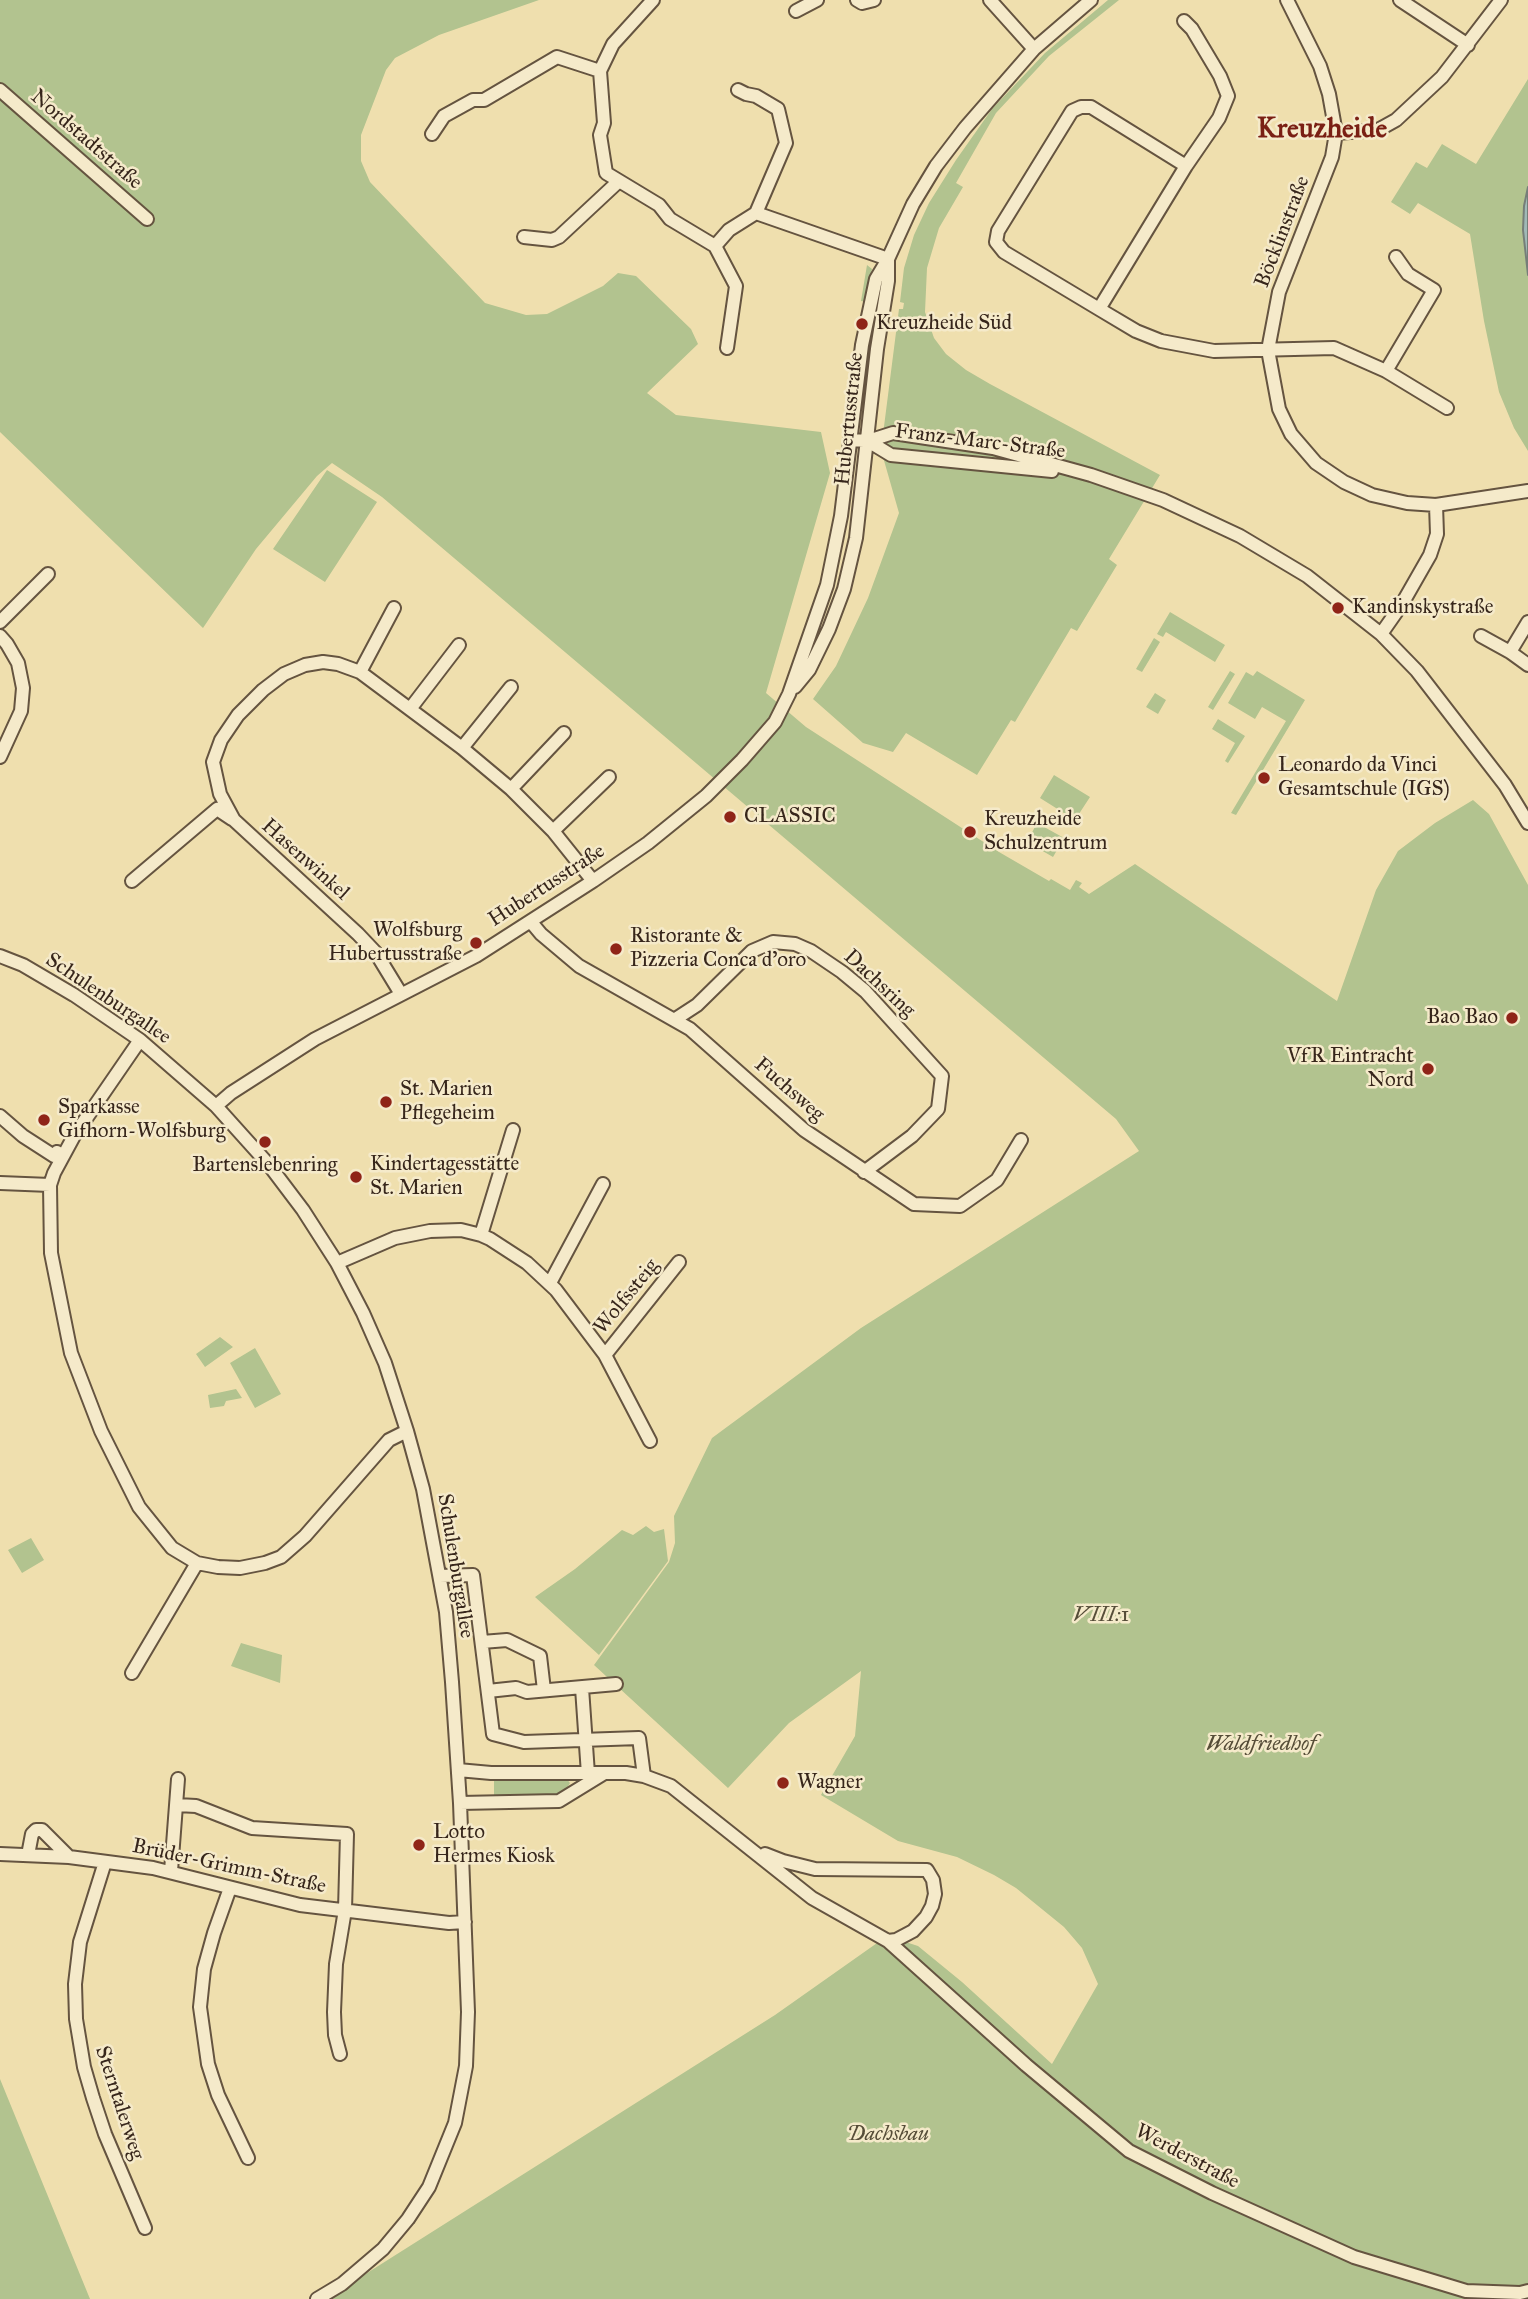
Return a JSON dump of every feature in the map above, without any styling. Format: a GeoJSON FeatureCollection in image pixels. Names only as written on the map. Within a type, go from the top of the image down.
{"type":"FeatureCollection","features":[{"type":"Feature","properties":{"kind":"street"},"geometry":{"type":"LineString","coordinates":[[653,0],[612,44],[600,71],[604,123],[600,135],[606,173],[659,205],[670,219],[715,246],[737,286],[727,348]]}},
{"type":"Feature","properties":{"kind":"street"},"geometry":{"type":"LineString","coordinates":[[796,11],[817,0]]}},
{"type":"Feature","properties":{"kind":"street"},"geometry":{"type":"LineString","coordinates":[[857,0],[862,3],[874,0]]}},
{"type":"Feature","properties":{"kind":"street"},"geometry":{"type":"LineString","coordinates":[[990,0],[1034,48]]}},
{"type":"Feature","properties":{"kind":"street","name":"Hubertusstraße"},"geometry":{"type":"LineString","coordinates":[[216,1106],[231,1093],[315,1039],[476,956],[593,881],[648,843],[706,796],[743,760],[775,722],[789,694],[827,585],[841,516],[862,345],[876,279],[913,204],[936,166],[1034,48],[1091,0]]}},
{"type":"Feature","properties":{"kind":"street","name":"Böcklinstraße"},"geometry":{"type":"LineString","coordinates":[[1287,0],[1320,66],[1329,94],[1336,133],[1332,158],[1279,292],[1268,350],[1279,409],[1291,434],[1316,463],[1344,482],[1372,495],[1407,503],[1436,505],[1528,491]]}},
{"type":"Feature","properties":{"kind":"street"},"geometry":{"type":"LineString","coordinates":[[1401,0],[1468,45]]}},
{"type":"Feature","properties":{"kind":"street"},"geometry":{"type":"LineString","coordinates":[[1336,133],[1378,130],[1396,120],[1442,77],[1501,0]]}},
{"type":"Feature","properties":{"kind":"street"},"geometry":{"type":"LineString","coordinates":[[1099,309],[1186,166],[1219,118],[1228,96],[1220,76],[1192,29],[1184,22]]}},
{"type":"Feature","properties":{"kind":"street"},"geometry":{"type":"LineString","coordinates":[[432,134],[444,116],[473,100],[491,97],[557,57],[600,71]]}},
{"type":"Feature","properties":{"kind":"street","name":"Nordstadtstraße"},"geometry":{"type":"LineString","coordinates":[[0,90],[147,219]]}},
{"type":"Feature","properties":{"kind":"street"},"geometry":{"type":"LineString","coordinates":[[715,246],[729,230],[756,212],[786,143],[778,109],[756,96],[738,90]]}},
{"type":"Feature","properties":{"kind":"street"},"geometry":{"type":"LineString","coordinates":[[1186,166],[1091,107],[1081,107],[1072,111],[998,231],[996,242],[1004,251],[1136,331],[1172,344],[1214,351],[1334,348],[1386,371],[1447,408]]}},
{"type":"Feature","properties":{"kind":"street"},"geometry":{"type":"LineString","coordinates":[[524,237],[552,240],[559,237],[619,181]]}},
{"type":"Feature","properties":{"kind":"street"},"geometry":{"type":"LineString","coordinates":[[756,212],[888,259]]}},
{"type":"Feature","properties":{"kind":"street"},"geometry":{"type":"LineString","coordinates":[[1386,371],[1434,290],[1408,274],[1396,257]]}},
{"type":"Feature","properties":{"kind":"street","name":"Hubertusstraße"},"geometry":{"type":"LineString","coordinates":[[789,694],[809,670],[829,629],[844,589],[856,538],[868,441],[869,408],[888,281],[888,259]]}},
{"type":"Feature","properties":{"kind":"street","name":"Franz-Marc-Straße"},"geometry":{"type":"LineString","coordinates":[[851,440],[868,441],[892,433],[993,448],[1091,475],[1163,500],[1240,536],[1307,576],[1381,634],[1417,671],[1505,785],[1528,823]]}},
{"type":"Feature","properties":{"kind":"street","name":"Franz-Marc-Straße"},"geometry":{"type":"LineString","coordinates":[[868,441],[891,455],[1091,475]]}},
{"type":"Feature","properties":{"kind":"street"},"geometry":{"type":"LineString","coordinates":[[1381,634],[1430,555],[1437,534],[1436,505]]}},
{"type":"Feature","properties":{"kind":"street"},"geometry":{"type":"LineString","coordinates":[[0,622],[48,575]]}},
{"type":"Feature","properties":{"kind":"street"},"geometry":{"type":"LineString","coordinates":[[360,672],[394,608]]}},
{"type":"Feature","properties":{"kind":"street"},"geometry":{"type":"LineString","coordinates":[[1510,652],[1528,622]]}},
{"type":"Feature","properties":{"kind":"street"},"geometry":{"type":"LineString","coordinates":[[0,636],[18,663],[23,688],[22,711],[0,757]]}},
{"type":"Feature","properties":{"kind":"street"},"geometry":{"type":"LineString","coordinates":[[1480,636],[1510,652],[1528,666]]}},
{"type":"Feature","properties":{"kind":"street"},"geometry":{"type":"LineString","coordinates":[[410,709],[459,645]]}},
{"type":"Feature","properties":{"kind":"street","name":"Hasenwinkel"},"geometry":{"type":"LineString","coordinates":[[234,820],[220,794],[213,762],[221,740],[239,715],[263,690],[284,674],[305,665],[323,662],[338,664],[360,672],[462,748],[511,789],[553,831],[593,881]]}},
{"type":"Feature","properties":{"kind":"street"},"geometry":{"type":"LineString","coordinates":[[462,748],[511,687]]}},
{"type":"Feature","properties":{"kind":"street"},"geometry":{"type":"LineString","coordinates":[[511,789],[564,733]]}},
{"type":"Feature","properties":{"kind":"street"},"geometry":{"type":"LineString","coordinates":[[553,831],[609,777]]}},
{"type":"Feature","properties":{"kind":"street","name":"Hasenwinkel"},"geometry":{"type":"LineString","coordinates":[[132,881],[217,809],[234,820],[358,934],[376,953],[401,993]]}},
{"type":"Feature","properties":{"kind":"street","name":"Fuchsweg"},"geometry":{"type":"LineString","coordinates":[[531,922],[579,966],[690,1029],[804,1130],[914,1204],[960,1206],[997,1180],[1021,1140]]}},
{"type":"Feature","properties":{"kind":"street","name":"Dachsring"},"geometry":{"type":"LineString","coordinates":[[674,1020],[698,1005],[752,951],[773,942],[795,944],[811,951],[842,972],[865,991],[942,1076],[938,1109],[912,1136],[864,1172]]}},
{"type":"Feature","properties":{"kind":"street","name":"Schulenburgallee"},"geometry":{"type":"LineString","coordinates":[[0,956],[23,965],[74,995],[140,1040],[216,1106],[269,1165],[303,1210],[337,1263],[363,1313],[385,1363],[423,1489],[447,1628],[458,1770],[468,2012],[466,2066],[455,2123],[429,2188],[383,2249],[342,2284],[317,2299]]}},
{"type":"Feature","properties":{"kind":"street"},"geometry":{"type":"LineString","coordinates":[[140,1040],[74,1136],[50,1185],[51,1253],[71,1353],[101,1431],[139,1507],[172,1548],[197,1563],[218,1567],[265,1563],[281,1557],[305,1536],[389,1440],[407,1431]]}},
{"type":"Feature","properties":{"kind":"street"},"geometry":{"type":"LineString","coordinates":[[0,1116],[23,1136],[54,1156],[57,1152],[62,1156]]}},
{"type":"Feature","properties":{"kind":"street"},"geometry":{"type":"LineString","coordinates":[[481,1235],[513,1130]]}},
{"type":"Feature","properties":{"kind":"street"},"geometry":{"type":"LineString","coordinates":[[0,1183],[50,1185]]}},
{"type":"Feature","properties":{"kind":"street"},"geometry":{"type":"LineString","coordinates":[[550,1283],[603,1184]]}},
{"type":"Feature","properties":{"kind":"street","name":"Wolfssteig"},"geometry":{"type":"LineString","coordinates":[[337,1263],[395,1238],[430,1231],[461,1230],[481,1235],[506,1248],[550,1283],[605,1355],[650,1441]]}},
{"type":"Feature","properties":{"kind":"street","name":"Wolfssteig"},"geometry":{"type":"LineString","coordinates":[[605,1355],[679,1262]]}},
{"type":"Feature","properties":{"kind":"street"},"geometry":{"type":"LineString","coordinates":[[132,1673],[197,1563]]}},
{"type":"Feature","properties":{"kind":"street"},"geometry":{"type":"LineString","coordinates":[[440,1576],[474,1575],[493,1734],[524,1742],[639,1738],[644,1776]]}},
{"type":"Feature","properties":{"kind":"street"},"geometry":{"type":"LineString","coordinates":[[482,1642],[507,1640],[540,1656],[544,1690]]}},
{"type":"Feature","properties":{"kind":"street"},"geometry":{"type":"LineString","coordinates":[[488,1690],[516,1688],[527,1692],[616,1684]]}},
{"type":"Feature","properties":{"kind":"street"},"geometry":{"type":"LineString","coordinates":[[582,1688],[588,1774]]}},
{"type":"Feature","properties":{"kind":"street","name":"Werderstraße"},"geometry":{"type":"LineString","coordinates":[[458,1770],[644,1776],[671,1786],[812,1898],[888,1941],[1026,2065],[1129,2151],[1212,2193],[1354,2257],[1466,2291],[1528,2291]]}},
{"type":"Feature","properties":{"kind":"street"},"geometry":{"type":"LineString","coordinates":[[460,1803],[559,1801],[604,1773]]}},
{"type":"Feature","properties":{"kind":"street"},"geometry":{"type":"LineString","coordinates":[[172,1871],[178,1779]]}},
{"type":"Feature","properties":{"kind":"street"},"geometry":{"type":"LineString","coordinates":[[177,1805],[196,1806],[252,1828],[347,1834],[345,1910],[336,1964],[334,2012],[335,2035],[340,2054]]}},
{"type":"Feature","properties":{"kind":"street"},"geometry":{"type":"LineString","coordinates":[[28,1855],[32,1834],[36,1830],[42,1830],[69,1857]]}},
{"type":"Feature","properties":{"kind":"street","name":"Werderstraße"},"geometry":{"type":"LineString","coordinates":[[754,1850],[816,1869],[927,1870],[933,1880],[935,1894],[926,1917],[913,1931],[888,1941]]}},
{"type":"Feature","properties":{"kind":"street","name":"Brüder-Grimm-Straße"},"geometry":{"type":"LineString","coordinates":[[0,1854],[69,1857],[172,1871],[300,1905],[465,1923]]}},
{"type":"Feature","properties":{"kind":"street","name":"Sterntalerweg"},"geometry":{"type":"LineString","coordinates":[[105,1863],[80,1942],[75,1984],[76,2019],[83,2067],[97,2110],[145,2228]]}},
{"type":"Feature","properties":{"kind":"street"},"geometry":{"type":"LineString","coordinates":[[230,1888],[204,1969],[200,2007],[208,2064],[218,2095],[248,2158]]}},
{"type":"Feature","properties":{"kind":"green space"},"geometry":{"type":"Polygon","coordinates":[[[0,0],[539,0],[439,35],[395,58],[386,70],[361,135],[361,161],[370,182],[485,303],[526,315],[547,314],[603,286],[618,273],[636,276],[691,329],[698,344],[647,393],[676,415],[821,432],[830,473],[766,693],[806,727],[999,852],[1049,881],[1051,879],[1070,890],[1076,880],[1082,883],[1079,887],[1089,894],[1135,864],[1337,1001],[1376,890],[1398,851],[1435,823],[1473,800],[1489,814],[1528,885],[1528,2299],[326,2299],[775,2015],[887,1936],[918,1946],[1052,2064],[1098,1984],[1082,1948],[1064,1927],[1016,1888],[994,1875],[957,1857],[898,1841],[821,1795],[855,1736],[861,1671],[789,1723],[728,1788],[594,1665],[669,1562],[675,1543],[674,1516],[712,1438],[861,1328],[1139,1151],[1116,1119],[382,497],[332,463],[317,476],[256,549],[203,628],[0,432],[0,0]]]}},
{"type":"Feature","properties":{"kind":"green space"},"geometry":{"type":"Polygon","coordinates":[[[1108,0],[1119,0],[1049,56],[996,113],[956,183],[963,187],[939,228],[927,268],[925,312],[934,338],[946,354],[990,384],[1160,475],[1109,559],[1117,565],[1077,631],[1071,628],[1015,722],[1011,720],[977,775],[906,733],[893,752],[863,743],[813,699],[836,666],[868,598],[899,513],[881,450],[899,309],[903,309],[904,303],[900,302],[904,268],[914,235],[929,203],[992,109],[1045,53],[1108,0]]]}},
{"type":"Feature","properties":{"kind":"green space"},"geometry":{"type":"Polygon","coordinates":[[[1528,79],[1528,451],[1514,428],[1499,392],[1470,234],[1418,203],[1410,214],[1391,202],[1416,162],[1427,168],[1442,144],[1476,164],[1528,79]]]}},
{"type":"Feature","properties":{"kind":"green space"},"geometry":{"type":"Polygon","coordinates":[[[867,265],[872,269],[866,302],[861,301],[867,265]]]}},
{"type":"Feature","properties":{"kind":"green space"},"geometry":{"type":"Polygon","coordinates":[[[878,283],[883,284],[867,404],[860,402],[878,283]]]}},
{"type":"Feature","properties":{"kind":"green space"},"geometry":{"type":"Polygon","coordinates":[[[327,470],[377,502],[325,582],[273,549],[327,470]]]}},
{"type":"Feature","properties":{"kind":"green space"},"geometry":{"type":"Polygon","coordinates":[[[1170,612],[1225,645],[1215,662],[1166,632],[1163,637],[1157,634],[1170,612]]]}},
{"type":"Feature","properties":{"kind":"green space"},"geometry":{"type":"Polygon","coordinates":[[[1154,638],[1160,642],[1142,672],[1136,669],[1154,638]]]}},
{"type":"Feature","properties":{"kind":"green space"},"geometry":{"type":"Polygon","coordinates":[[[1230,671],[1235,674],[1213,710],[1208,707],[1230,671]]]}},
{"type":"Feature","properties":{"kind":"green space"},"geometry":{"type":"Polygon","coordinates":[[[1257,671],[1305,700],[1236,815],[1231,813],[1286,721],[1262,707],[1255,719],[1228,703],[1246,672],[1253,676],[1257,671]]]}},
{"type":"Feature","properties":{"kind":"green space"},"geometry":{"type":"Polygon","coordinates":[[[1155,693],[1166,700],[1158,714],[1146,707],[1155,693]]]}},
{"type":"Feature","properties":{"kind":"green space"},"geometry":{"type":"Polygon","coordinates":[[[1218,719],[1245,736],[1228,763],[1225,761],[1235,743],[1212,729],[1218,719]]]}},
{"type":"Feature","properties":{"kind":"green space"},"geometry":{"type":"Polygon","coordinates":[[[1054,775],[1090,797],[1075,820],[1040,798],[1054,775]]]}},
{"type":"Feature","properties":{"kind":"green space"},"geometry":{"type":"Polygon","coordinates":[[[1037,823],[1064,838],[1053,857],[1027,842],[1037,823]]]}},
{"type":"Feature","properties":{"kind":"green space"},"geometry":{"type":"Polygon","coordinates":[[[220,1337],[233,1347],[205,1367],[196,1354],[220,1337]]]}},
{"type":"Feature","properties":{"kind":"green space"},"geometry":{"type":"Polygon","coordinates":[[[255,1348],[281,1394],[255,1408],[230,1363],[255,1348]]]}},
{"type":"Feature","properties":{"kind":"green space"},"geometry":{"type":"Polygon","coordinates":[[[236,1389],[242,1398],[226,1401],[224,1406],[210,1408],[208,1395],[236,1389]]]}},
{"type":"Feature","properties":{"kind":"green space"},"geometry":{"type":"Polygon","coordinates":[[[646,1526],[654,1532],[664,1529],[668,1561],[599,1655],[535,1597],[575,1569],[622,1530],[633,1535],[646,1526]]]}},
{"type":"Feature","properties":{"kind":"green space"},"geometry":{"type":"Polygon","coordinates":[[[31,1538],[44,1560],[22,1573],[8,1550],[31,1538]]]}},
{"type":"Feature","properties":{"kind":"green space"},"geometry":{"type":"Polygon","coordinates":[[[241,1643],[282,1655],[280,1683],[231,1666],[241,1643]]]}},
{"type":"Feature","properties":{"kind":"green space"},"geometry":{"type":"Polygon","coordinates":[[[494,1776],[566,1778],[570,1783],[566,1790],[555,1797],[494,1797],[494,1776]]]}},
{"type":"Feature","properties":{"kind":"green space"},"geometry":{"type":"Polygon","coordinates":[[[0,2079],[90,2299],[0,2299],[0,2079]]]}},
{"type":"Feature","properties":{"kind":"water"},"geometry":{"type":"Polygon","coordinates":[[[1528,187],[1528,275],[1523,230],[1528,187]]]}},
{"type":"Feature","properties":{"kind":"place","name":"Kreuzheide Süd"},"geometry":{"type":"Point","coordinates":[862,324]}},
{"type":"Feature","properties":{"kind":"place","name":"Kandinskystraße"},"geometry":{"type":"Point","coordinates":[1338,608]}},
{"type":"Feature","properties":{"kind":"place","name":"Leonardo da Vinci Gesamtschule (IGS)"},"geometry":{"type":"Point","coordinates":[1264,778]}},
{"type":"Feature","properties":{"kind":"place","name":"CLASSIC"},"geometry":{"type":"Point","coordinates":[730,817]}},
{"type":"Feature","properties":{"kind":"place","name":"Kreuzheide Schulzentrum"},"geometry":{"type":"Point","coordinates":[970,832]}},
{"type":"Feature","properties":{"kind":"place","name":"Wolfsburg Hubertusstraße"},"geometry":{"type":"Point","coordinates":[476,943]}},
{"type":"Feature","properties":{"kind":"place","name":"Ristorante & Pizzeria Conca d'oro"},"geometry":{"type":"Point","coordinates":[616,949]}},
{"type":"Feature","properties":{"kind":"place","name":"Bao Bao"},"geometry":{"type":"Point","coordinates":[1512,1018]}},
{"type":"Feature","properties":{"kind":"place","name":"VfR Eintracht Nord"},"geometry":{"type":"Point","coordinates":[1428,1069]}},
{"type":"Feature","properties":{"kind":"place","name":"St. Marien Pflegeheim"},"geometry":{"type":"Point","coordinates":[386,1102]}},
{"type":"Feature","properties":{"kind":"place","name":"Sparkasse Gifhorn-Wolfsburg"},"geometry":{"type":"Point","coordinates":[44,1120]}},
{"type":"Feature","properties":{"kind":"place","name":"Bartenslebenring"},"geometry":{"type":"Point","coordinates":[265,1142]}},
{"type":"Feature","properties":{"kind":"place","name":"Kindertagesstätte St. Marien"},"geometry":{"type":"Point","coordinates":[356,1177]}},
{"type":"Feature","properties":{"kind":"place","name":"Wagner"},"geometry":{"type":"Point","coordinates":[783,1783]}},
{"type":"Feature","properties":{"kind":"place","name":"Lotto Hermes Kiosk"},"geometry":{"type":"Point","coordinates":[419,1845]}},
{"type":"Feature","properties":{"kind":"district","name":"Kreuzheide"},"geometry":{"type":"Point","coordinates":[1322,130]}},
{"type":"Feature","properties":{"kind":"park label","name":"VIII:1"},"geometry":{"type":"Point","coordinates":[1101,1616]}},
{"type":"Feature","properties":{"kind":"park label","name":"Waldfriedhof"},"geometry":{"type":"Point","coordinates":[1261,1745]}},
{"type":"Feature","properties":{"kind":"park label","name":"Dachsbau"},"geometry":{"type":"Point","coordinates":[888,2135]}}]}
